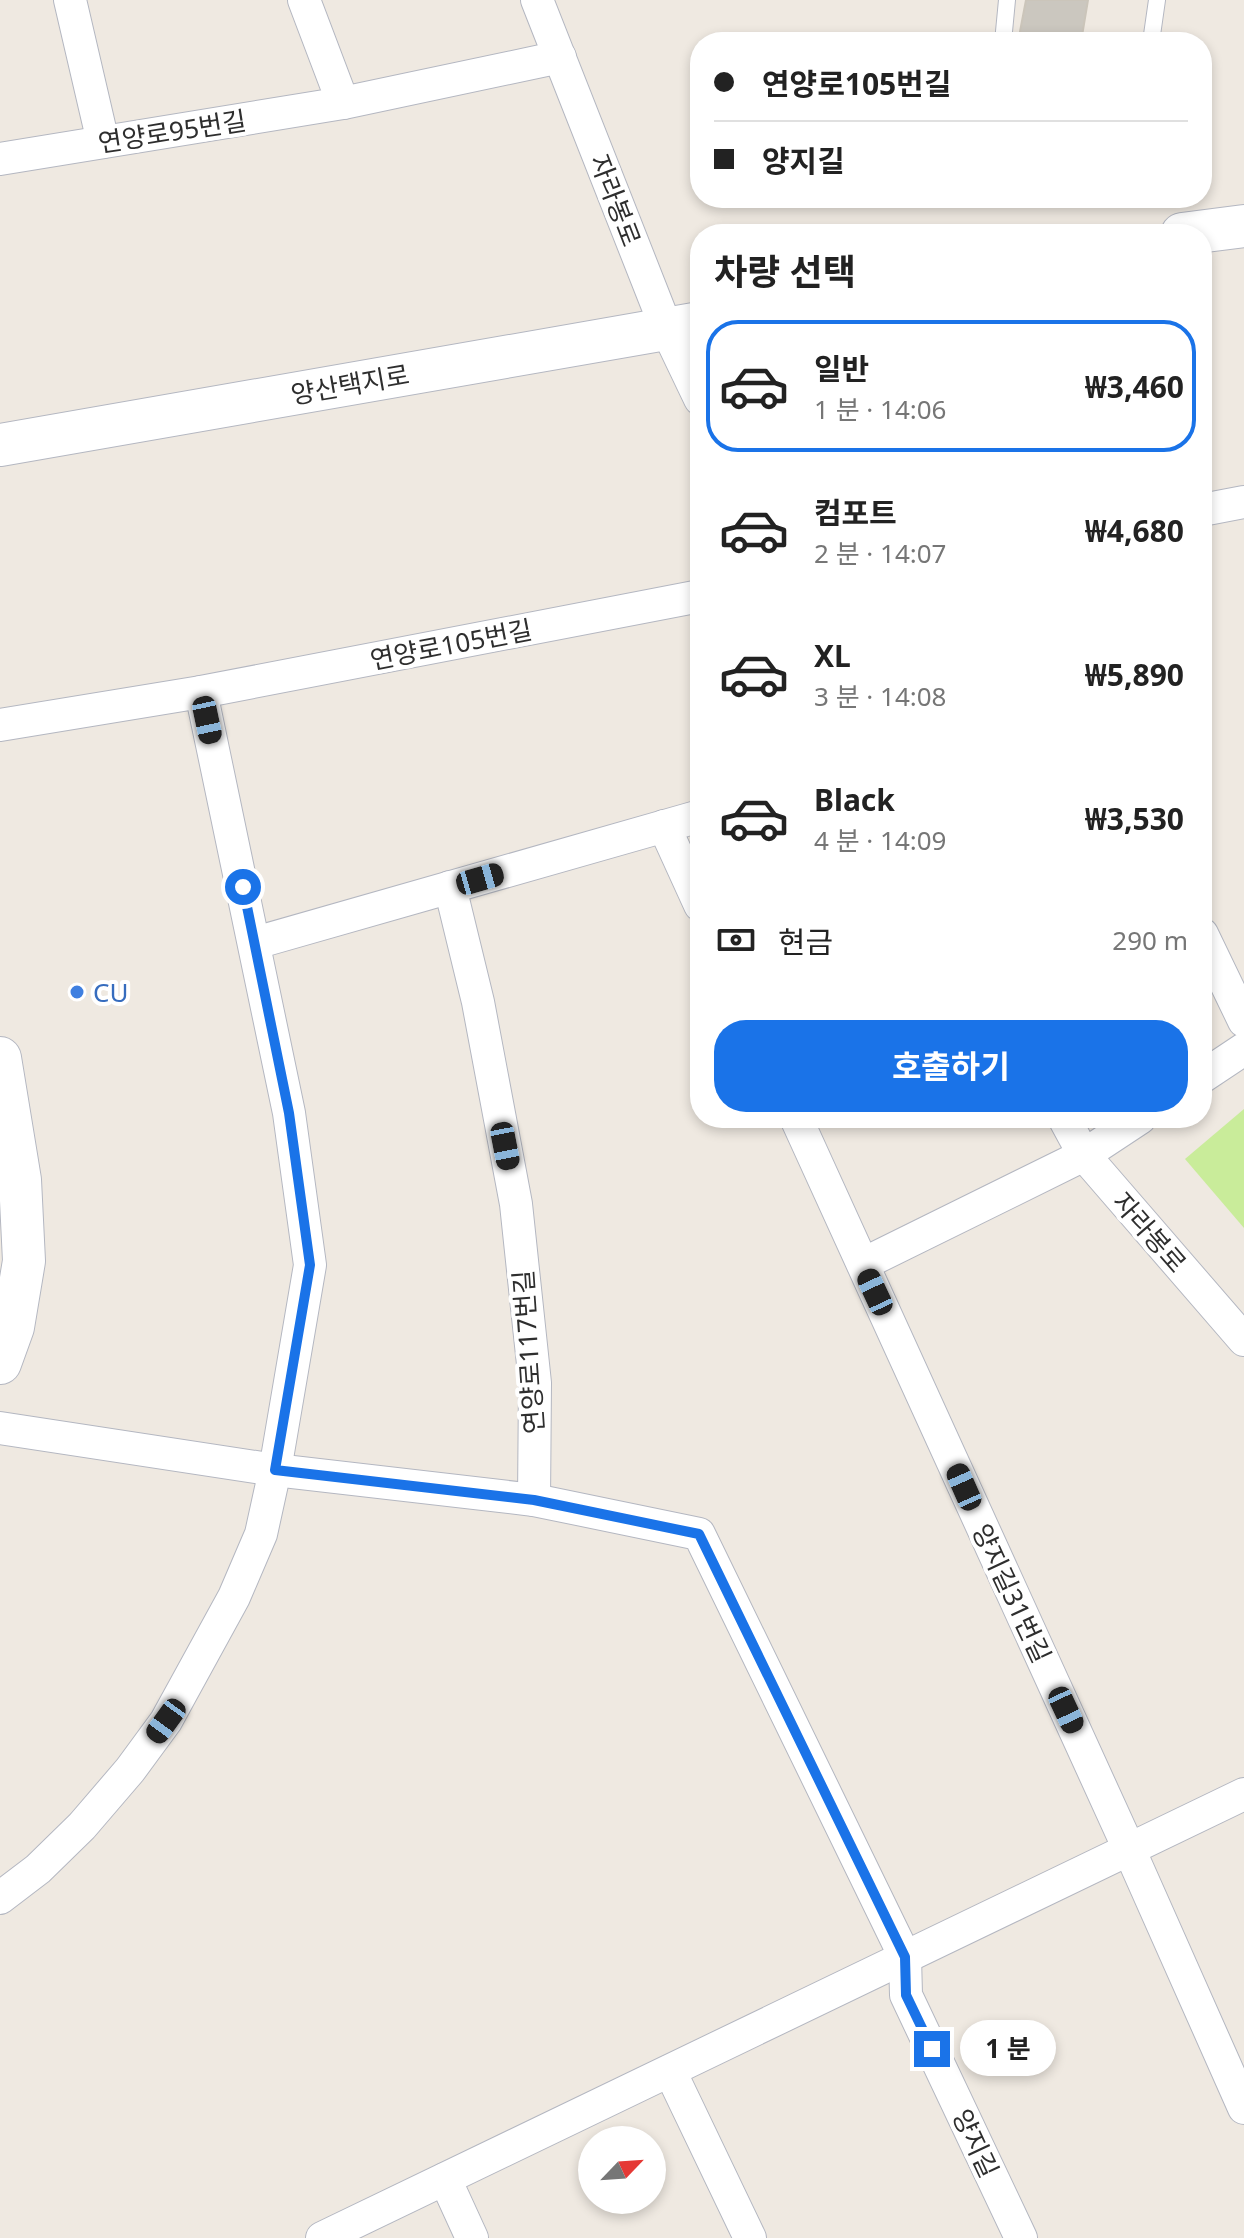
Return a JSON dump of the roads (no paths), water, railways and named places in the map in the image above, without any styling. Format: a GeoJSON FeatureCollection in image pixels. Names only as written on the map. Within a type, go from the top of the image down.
{"type":"FeatureCollection","features":[{"type":"Feature","properties":{"kind":"street"},"geometry":{"type":"LineString","coordinates":[[70,0],[103,142]]}},
{"type":"Feature","properties":{"kind":"street"},"geometry":{"type":"LineString","coordinates":[[304,0],[343,103]]}},
{"type":"Feature","properties":{"kind":"street","name":"자라봉로"},"geometry":{"type":"LineString","coordinates":[[537,0],[560,57],[684,326],[690,353]]}},
{"type":"Feature","properties":{"kind":"street","name":"연양로95번길"},"geometry":{"type":"LineString","coordinates":[[0,159],[343,103],[560,57]]}},
{"type":"Feature","properties":{"kind":"street"},"geometry":{"type":"LineString","coordinates":[[1212,230],[1244,226]]}},
{"type":"Feature","properties":{"kind":"street","name":"양산택지로"},"geometry":{"type":"LineString","coordinates":[[0,445],[684,326]]}},
{"type":"Feature","properties":{"kind":"street"},"geometry":{"type":"LineString","coordinates":[[1212,508],[1244,502]]}},
{"type":"Feature","properties":{"kind":"street","name":"연양로105번길"},"geometry":{"type":"LineString","coordinates":[[0,725],[201,692],[690,598]]}},
{"type":"Feature","properties":{"kind":"street"},"geometry":{"type":"LineString","coordinates":[[0,1898],[38,1869],[82,1826],[130,1770],[166,1721],[234,1597],[261,1534],[310,1265],[282,1079],[201,692]]}},
{"type":"Feature","properties":{"kind":"street"},"geometry":{"type":"LineString","coordinates":[[255,943],[690,819]]}},
{"type":"Feature","properties":{"kind":"street"},"geometry":{"type":"LineString","coordinates":[[664,826],[690,883]]}},
{"type":"Feature","properties":{"kind":"street","name":"연양로117번길"},"geometry":{"type":"LineString","coordinates":[[450,887],[478,1002],[516,1204],[535,1383],[534,1500]]}},
{"type":"Feature","properties":{"kind":"street"},"geometry":{"type":"LineString","coordinates":[[1212,955],[1244,1021]]}},
{"type":"Feature","properties":{"kind":"street"},"geometry":{"type":"LineString","coordinates":[[1212,1070],[1244,1049]]}},
{"type":"Feature","properties":{"kind":"street"},"geometry":{"type":"LineString","coordinates":[[0,1058],[20,1180],[24,1261],[13,1327],[0,1363]]}},
{"type":"Feature","properties":{"kind":"street","name":"양지길31번길"},"geometry":{"type":"LineString","coordinates":[[801,1128],[1129,1849]]}},
{"type":"Feature","properties":{"kind":"street","name":"자라봉로"},"geometry":{"type":"LineString","coordinates":[[1069,1128],[1084,1155],[1244,1340]]}},
{"type":"Feature","properties":{"kind":"street"},"geometry":{"type":"LineString","coordinates":[[863,1264],[1084,1155],[1125,1128]]}},
{"type":"Feature","properties":{"kind":"street"},"geometry":{"type":"LineString","coordinates":[[0,1428],[275,1470],[534,1500]]}},
{"type":"Feature","properties":{"kind":"street","name":"양지길"},"geometry":{"type":"LineString","coordinates":[[534,1500],[699,1534],[905,1957],[906,1995],[1021,2238]]}},
{"type":"Feature","properties":{"kind":"street"},"geometry":{"type":"LineString","coordinates":[[322,2238],[1244,1794]]}},
{"type":"Feature","properties":{"kind":"street"},"geometry":{"type":"LineString","coordinates":[[1129,1849],[1244,2108]]}},
{"type":"Feature","properties":{"kind":"street"},"geometry":{"type":"LineString","coordinates":[[670,2071],[750,2238]]}},
{"type":"Feature","properties":{"kind":"street"},"geometry":{"type":"LineString","coordinates":[[445,2179],[472,2238]]}},
{"type":"Feature","properties":{"kind":"lane"},"geometry":{"type":"LineString","coordinates":[[1004,32],[1007,0]]}},
{"type":"Feature","properties":{"kind":"lane"},"geometry":{"type":"LineString","coordinates":[[1152,32],[1157,0]]}},
{"type":"Feature","properties":{"kind":"place","name":"CU"},"geometry":{"type":"Point","coordinates":[77,992]}}]}
